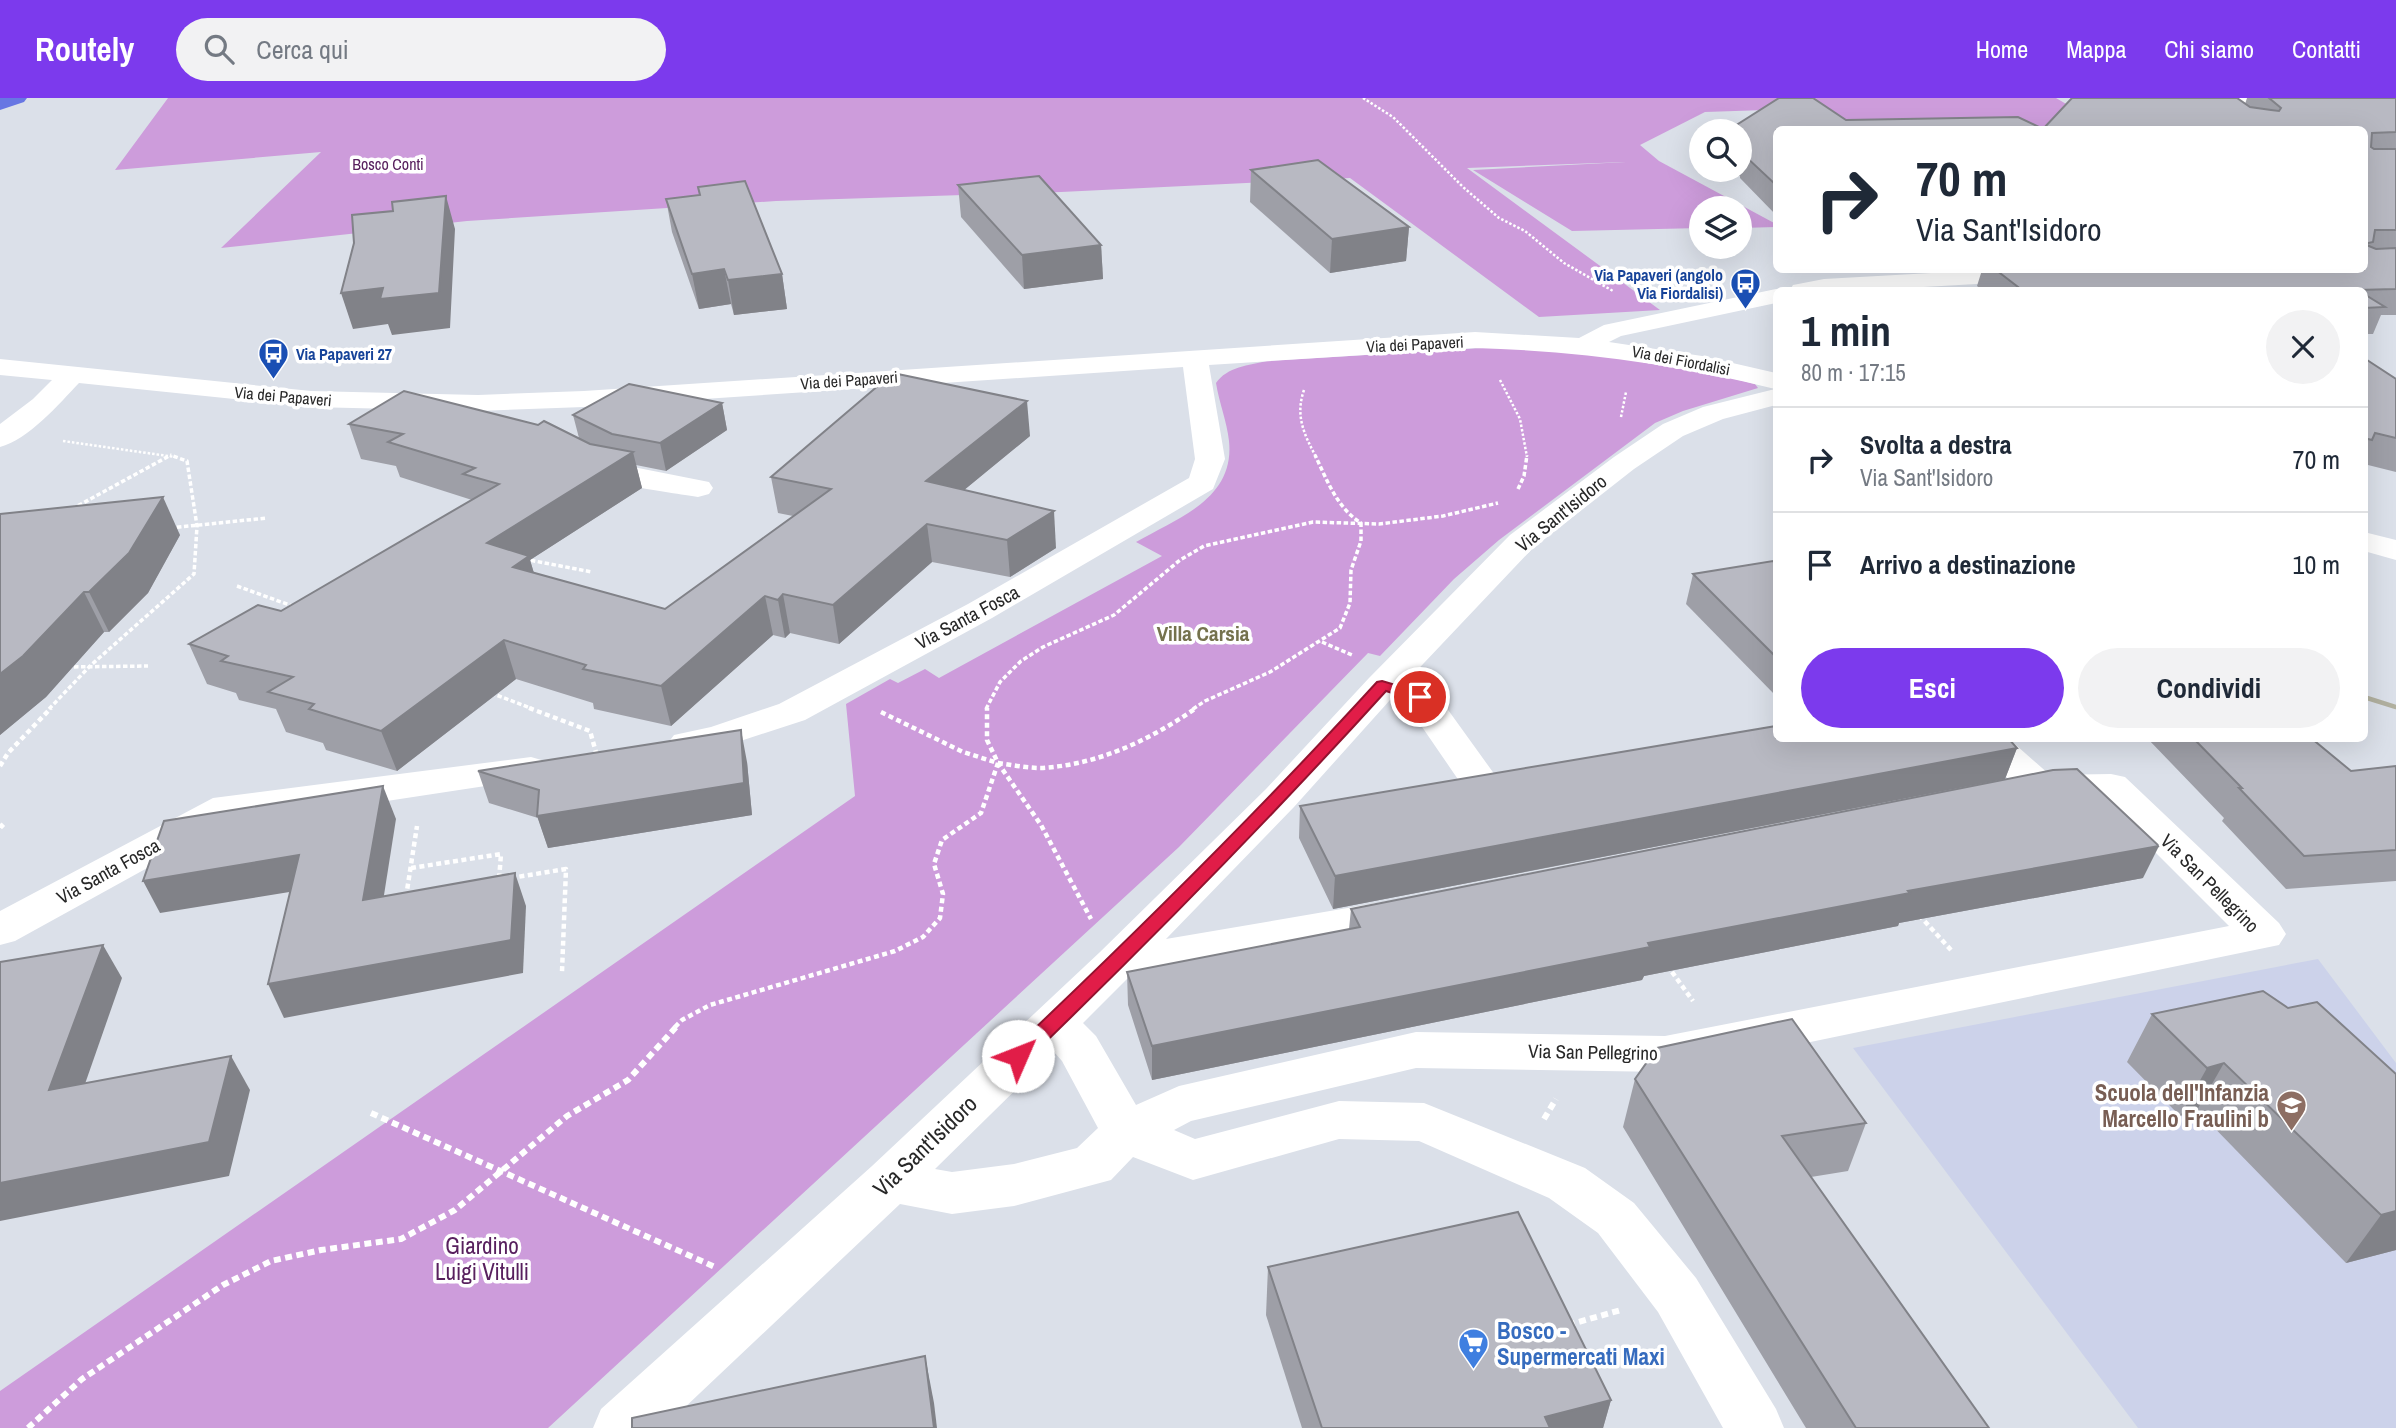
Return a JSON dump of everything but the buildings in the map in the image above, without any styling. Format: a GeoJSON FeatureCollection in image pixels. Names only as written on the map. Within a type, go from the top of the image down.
{"type":"FeatureCollection","features":[{"type":"Feature","properties":{"kind":"main road"},"geometry":{"type":"LineString","coordinates":[[0,104],[18,98]]}},
{"type":"Feature","properties":{"kind":"street"},"geometry":{"type":"LineString","coordinates":[[2244,98],[2234,99],[2232,108],[2237,116],[2253,126]]}},
{"type":"Feature","properties":{"kind":"street"},"geometry":{"type":"LineString","coordinates":[[1818,287],[2053,274]]}},
{"type":"Feature","properties":{"kind":"street","name":"Via dei Papaveri"},"geometry":{"type":"LineString","coordinates":[[0,368],[311,399],[427,403],[584,399],[1453,341],[1585,344],[1614,330],[1773,297]]}},
{"type":"Feature","properties":{"kind":"street","name":"Via dei Fiordalisi"},"geometry":{"type":"LineString","coordinates":[[1585,344],[1642,352],[1773,380]]}},
{"type":"Feature","properties":{"kind":"street","name":"Via Santa Fosca"},"geometry":{"type":"LineString","coordinates":[[652,750],[719,737],[792,712],[980,611],[1202,483],[1210,459],[1194,357]]}},
{"type":"Feature","properties":{"kind":"street"},"geometry":{"type":"LineString","coordinates":[[3,435],[43,405],[71,376]]}},
{"type":"Feature","properties":{"kind":"street","name":"Via Sant'Isidoro"},"geometry":{"type":"LineString","coordinates":[[622,1428],[890,1181],[1116,963],[1296,805],[1382,685],[1521,542],[1624,463],[1673,430],[1713,413],[1773,398]]}},
{"type":"Feature","properties":{"kind":"street"},"geometry":{"type":"LineString","coordinates":[[427,403],[448,415],[516,429]]}},
{"type":"Feature","properties":{"kind":"street"},"geometry":{"type":"LineString","coordinates":[[566,451],[610,471],[698,488]]}},
{"type":"Feature","properties":{"kind":"street"},"geometry":{"type":"LineString","coordinates":[[2368,542],[2396,550]]}},
{"type":"Feature","properties":{"kind":"street"},"geometry":{"type":"LineString","coordinates":[[1382,685],[1420,697],[1480,782]]}},
{"type":"Feature","properties":{"kind":"street"},"geometry":{"type":"LineString","coordinates":[[1989,742],[2039,787]]}},
{"type":"Feature","properties":{"kind":"street","name":"Via Santa Fosca"},"geometry":{"type":"LineString","coordinates":[[0,930],[227,807],[308,800],[598,760]]}},
{"type":"Feature","properties":{"kind":"street"},"geometry":{"type":"LineString","coordinates":[[1441,789],[1519,774]]}},
{"type":"Feature","properties":{"kind":"street","name":"Via San Pellegrino"},"geometry":{"type":"LineString","coordinates":[[890,1181],[952,1193],[1014,1185],[1093,1165],[1126,1132],[1179,1105],[1416,1050],[1665,1054],[2263,934],[2111,786],[2039,787],[1986,797]]}},
{"type":"Feature","properties":{"kind":"street"},"geometry":{"type":"LineString","coordinates":[[1116,963],[1432,907]]}},
{"type":"Feature","properties":{"kind":"street"},"geometry":{"type":"LineString","coordinates":[[1054,1021],[1079,1049],[1126,1132],[1193,1160],[1339,1120],[1424,1122],[1567,1183],[1616,1218],[1677,1295],[1755,1428]]}},
{"type":"Feature","properties":{"kind":"path"},"geometry":{"type":"LineString","coordinates":[[1363,98],[1393,117],[1463,187],[1499,218],[1525,231],[1564,263],[1659,319]]}},
{"type":"Feature","properties":{"kind":"path"},"geometry":{"type":"LineString","coordinates":[[1513,497],[1525,478],[1527,458],[1524,427],[1515,402],[1496,373],[1514,372],[1536,362],[1553,349],[1554,343]]}},
{"type":"Feature","properties":{"kind":"path"},"geometry":{"type":"LineString","coordinates":[[1624,463],[1620,428],[1623,400],[1642,352]]}},
{"type":"Feature","properties":{"kind":"path"},"geometry":{"type":"LineString","coordinates":[[1307,383],[1299,404],[1301,427],[1333,493],[1350,516],[1361,523]]}},
{"type":"Feature","properties":{"kind":"path"},"geometry":{"type":"LineString","coordinates":[[0,766],[8,753],[90,666],[194,574],[197,526],[187,461],[169,456],[3,435]]}},
{"type":"Feature","properties":{"kind":"path"},"geometry":{"type":"LineString","coordinates":[[62,516],[169,456]]}},
{"type":"Feature","properties":{"kind":"path"},"geometry":{"type":"LineString","coordinates":[[1116,963],[1041,825],[998,763],[986,740],[985,711],[1000,682],[1021,661],[1044,647],[1114,615],[1180,560],[1204,546],[1261,536],[1313,522],[1379,524],[1443,516],[1502,501]]}},
{"type":"Feature","properties":{"kind":"path"},"geometry":{"type":"LineString","coordinates":[[158,530],[267,518]]}},
{"type":"Feature","properties":{"kind":"path"},"geometry":{"type":"LineString","coordinates":[[834,688],[963,752],[998,763],[1039,768],[1087,762],[1165,729],[1205,701],[1270,671],[1340,628],[1350,603],[1351,570],[1361,541],[1361,523]]}},
{"type":"Feature","properties":{"kind":"path"},"geometry":{"type":"LineString","coordinates":[[519,558],[592,572]]}},
{"type":"Feature","properties":{"kind":"path"},"geometry":{"type":"LineString","coordinates":[[237,586],[299,608]]}},
{"type":"Feature","properties":{"kind":"path"},"geometry":{"type":"LineString","coordinates":[[65,667],[148,666]]}},
{"type":"Feature","properties":{"kind":"path"},"geometry":{"type":"LineString","coordinates":[[482,690],[544,711],[590,731],[598,760]]}},
{"type":"Feature","properties":{"kind":"path"},"geometry":{"type":"LineString","coordinates":[[28,1428],[82,1379],[223,1285],[271,1261],[321,1250],[401,1239],[455,1210],[567,1116],[628,1080],[682,1020],[710,1004],[895,951],[923,937],[940,918],[943,894],[934,864],[942,840],[981,813],[998,763]]}},
{"type":"Feature","properties":{"kind":"path"},"geometry":{"type":"LineString","coordinates":[[404,906],[424,784]]}},
{"type":"Feature","properties":{"kind":"path"},"geometry":{"type":"LineString","coordinates":[[0,824],[6,830]]}},
{"type":"Feature","properties":{"kind":"path"},"geometry":{"type":"LineString","coordinates":[[411,868],[501,854],[499,880],[566,869],[562,972]]}},
{"type":"Feature","properties":{"kind":"path"},"geometry":{"type":"LineString","coordinates":[[1913,908],[1988,990]]}},
{"type":"Feature","properties":{"kind":"path"},"geometry":{"type":"LineString","coordinates":[[1666,964],[1723,1043]]}},
{"type":"Feature","properties":{"kind":"path"},"geometry":{"type":"LineString","coordinates":[[1519,1162],[1584,1051]]}},
{"type":"Feature","properties":{"kind":"path"},"geometry":{"type":"LineString","coordinates":[[371,1113],[720,1269],[759,1302]]}},
{"type":"Feature","properties":{"kind":"shaded area"},"geometry":{"type":"Polygon","coordinates":[[[2318,959],[2396,1063],[2396,1428],[2138,1428],[1853,1048],[2318,959]]]}},
{"type":"Feature","properties":{"kind":"green space","name":"Bosco Conti"},"geometry":{"type":"Polygon","coordinates":[[[168,98],[2056,98],[2104,126],[1847,126],[1828,108],[1705,112],[1640,145],[1659,161],[1689,177],[1689,182],[1698,182],[1724,196],[1689,196],[1689,228],[1572,231],[1473,170],[1626,162],[1467,168],[1660,310],[1539,317],[1350,178],[1061,192],[776,201],[467,221],[221,248],[321,152],[115,170],[168,98]]]}},
{"type":"Feature","properties":{"kind":"green space","name":"Bosco Conti"},"geometry":{"type":"Polygon","coordinates":[[[1752,211],[1773,222],[1773,227],[1752,228],[1752,211]]]}},
{"type":"Feature","properties":{"kind":"green space","name":"Giardino Luigi Vitulli"},"geometry":{"type":"Polygon","coordinates":[[[1500,347],[1566,350],[1679,365],[1755,384],[1758,388],[1683,411],[1655,423],[1499,540],[1454,579],[1380,656],[1368,653],[1179,847],[548,1428],[0,1428],[0,1391],[855,796],[846,704],[890,679],[898,683],[925,669],[939,678],[1162,556],[1136,542],[1200,504],[1223,478],[1228,461],[1229,441],[1216,383],[1226,373],[1267,361],[1500,347]]]}},
{"type":"Feature","properties":{"kind":"railway"},"geometry":{"type":"LineString","coordinates":[[2368,698],[2396,707]]}},
{"type":"Feature","properties":{"kind":"place","name":"Via Papaveri (angolo Via Fiordalisi)"},"geometry":{"type":"Point","coordinates":[1746,311]}},
{"type":"Feature","properties":{"kind":"place","name":"Via Papaveri 27"},"geometry":{"type":"Point","coordinates":[273,381]}},
{"type":"Feature","properties":{"kind":"place","name":"Scuola dell'Infanzia Marcello Fraulini b"},"geometry":{"type":"Point","coordinates":[2292,1133]}},
{"type":"Feature","properties":{"kind":"place","name":"Bosco - Supermercati Maxi"},"geometry":{"type":"Point","coordinates":[1474,1371]}},
{"type":"Feature","properties":{"kind":"district","name":"Villa Carsia"},"geometry":{"type":"Point","coordinates":[1203,634]}},
{"type":"Feature","properties":{"kind":"route"},"geometry":{"type":"LineString","coordinates":[[1018,1056],[1116,963],[1280,798],[1382,685],[1420,697]]}}]}
